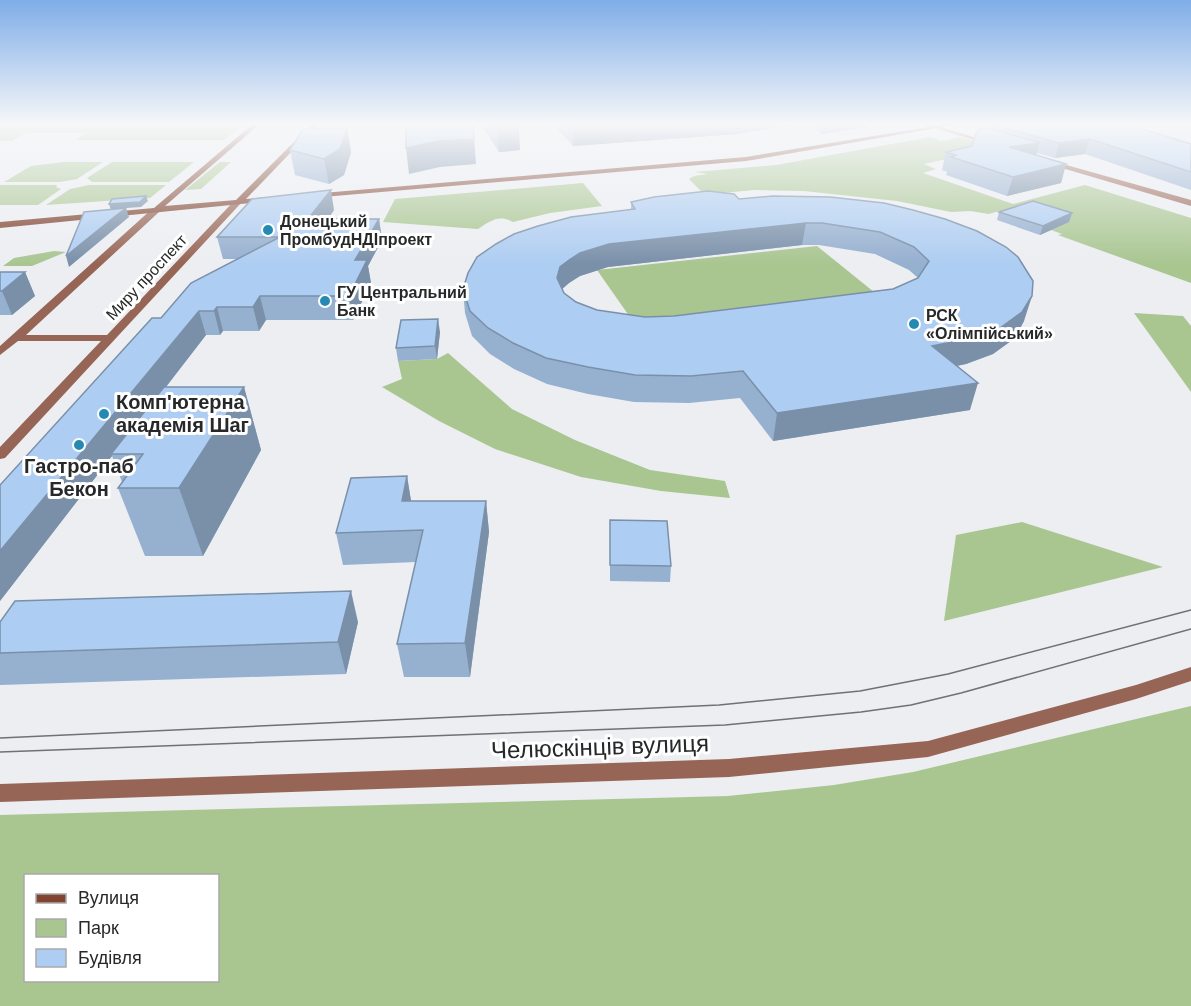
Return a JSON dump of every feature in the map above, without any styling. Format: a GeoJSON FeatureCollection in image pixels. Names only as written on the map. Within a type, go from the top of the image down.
{"type":"FeatureCollection","features":[{"type":"Feature","properties":{"kind":"main road"},"geometry":{"type":"LineString","coordinates":[[0,351],[203,170]]}},
{"type":"Feature","properties":{"kind":"main road","name":"Миру проспект"},"geometry":{"type":"LineString","coordinates":[[0,455],[270,170]]}},
{"type":"Feature","properties":{"kind":"main road"},"geometry":{"type":"LineString","coordinates":[[298,197],[617,170]]}},
{"type":"Feature","properties":{"kind":"main road"},"geometry":{"type":"LineString","coordinates":[[1079,170],[1191,203]]}},
{"type":"Feature","properties":{"kind":"main road"},"geometry":{"type":"LineString","coordinates":[[0,225],[275,199]]}},
{"type":"Feature","properties":{"kind":"main road"},"geometry":{"type":"LineString","coordinates":[[0,217],[121,213]]}},
{"type":"Feature","properties":{"kind":"main road"},"geometry":{"type":"LineString","coordinates":[[14,338],[112,338]]}},
{"type":"Feature","properties":{"kind":"main road","name":"Челюскінців вулиця"},"geometry":{"type":"LineString","coordinates":[[0,793],[729,768],[928,750],[1136,692],[1191,674]]}},
{"type":"Feature","properties":{"kind":"green space"},"geometry":{"type":"Polygon","coordinates":[[[24,170],[91,170],[77,179],[60,182],[4,182],[24,170]]]}},
{"type":"Feature","properties":{"kind":"green space"},"geometry":{"type":"Polygon","coordinates":[[[100,170],[184,170],[169,182],[92,182],[87,178],[100,170]]]}},
{"type":"Feature","properties":{"kind":"green space"},"geometry":{"type":"Polygon","coordinates":[[[210,170],[222,170],[201,189],[185,190],[210,170]]]}},
{"type":"Feature","properties":{"kind":"green space"},"geometry":{"type":"Polygon","coordinates":[[[719,170],[933,170],[923,173],[1013,204],[1085,185],[1191,218],[1191,283],[999,211],[989,214],[970,211],[951,212],[897,201],[804,191],[754,190],[703,193],[689,179],[708,174],[695,172],[719,170]]]}},
{"type":"Feature","properties":{"kind":"green space"},"geometry":{"type":"Polygon","coordinates":[[[583,183],[602,206],[550,213],[513,222],[499,219],[478,229],[383,222],[395,199],[583,183]]]}},
{"type":"Feature","properties":{"kind":"green space"},"geometry":{"type":"Polygon","coordinates":[[[0,185],[57,185],[56,187],[61,189],[38,205],[0,205],[0,185]]]}},
{"type":"Feature","properties":{"kind":"green space"},"geometry":{"type":"Polygon","coordinates":[[[89,185],[166,185],[150,198],[46,205],[70,189],[89,185]]]}},
{"type":"Feature","properties":{"kind":"green space"},"geometry":{"type":"Polygon","coordinates":[[[817,246],[895,309],[646,340],[597,270],[817,246]]]}},
{"type":"Feature","properties":{"kind":"green space"},"geometry":{"type":"Polygon","coordinates":[[[54,251],[66,252],[32,266],[3,266],[14,258],[54,251]]]}},
{"type":"Feature","properties":{"kind":"green space"},"geometry":{"type":"Polygon","coordinates":[[[1134,313],[1183,316],[1191,326],[1191,392],[1134,313]]]}},
{"type":"Feature","properties":{"kind":"green space"},"geometry":{"type":"Polygon","coordinates":[[[448,353],[512,409],[575,440],[650,470],[725,481],[730,498],[661,491],[581,477],[495,449],[439,421],[382,387],[402,379],[398,361],[437,359],[448,353]]]}},
{"type":"Feature","properties":{"kind":"green space"},"geometry":{"type":"Polygon","coordinates":[[[1022,522],[1163,567],[944,621],[956,535],[1022,522]]]}},
{"type":"Feature","properties":{"kind":"green space"},"geometry":{"type":"Polygon","coordinates":[[[1191,706],[1191,1006],[0,1006],[0,815],[728,796],[834,785],[913,772],[1191,706]]]}},
{"type":"Feature","properties":{"kind":"building"},"geometry":{"type":"Polygon","coordinates":[[[991,170],[1042,170],[1013,177],[991,170]]]}},
{"type":"Feature","properties":{"kind":"building"},"geometry":{"type":"Polygon","coordinates":[[[331,190],[308,219],[379,219],[355,260],[367,260],[349,296],[260,296],[253,307],[217,307],[214,311],[199,311],[0,551],[0,485],[152,318],[161,318],[191,283],[280,237],[217,237],[252,199],[331,190]]]}},
{"type":"Feature","properties":{"kind":"building","name":"РСК «Олімпійський»"},"geometry":{"type":"Polygon","coordinates":[[[708,191],[734,194],[739,199],[773,196],[830,197],[884,203],[913,210],[977,231],[1006,247],[1018,257],[1033,281],[1032,296],[1022,312],[1000,328],[973,338],[932,346],[978,383],[777,413],[743,371],[691,376],[635,375],[546,358],[513,343],[488,328],[470,311],[463,289],[468,273],[477,257],[496,244],[514,234],[571,217],[635,209],[631,202],[708,191]],[[822,223],[609,244],[580,253],[569,260],[560,267],[557,278],[564,293],[576,302],[597,310],[645,317],[674,316],[893,289],[918,278],[929,261],[914,247],[880,232],[822,223]]]}},
{"type":"Feature","properties":{"kind":"building"},"geometry":{"type":"Polygon","coordinates":[[[146,196],[140,202],[109,204],[112,199],[146,196]]]}},
{"type":"Feature","properties":{"kind":"building"},"geometry":{"type":"Polygon","coordinates":[[[1033,201],[1072,213],[1043,226],[999,212],[1033,201]]]}},
{"type":"Feature","properties":{"kind":"building"},"geometry":{"type":"Polygon","coordinates":[[[126,208],[113,218],[66,256],[84,212],[126,208]]]}},
{"type":"Feature","properties":{"kind":"building"},"geometry":{"type":"Polygon","coordinates":[[[0,272],[25,272],[0,291],[0,272]]]}},
{"type":"Feature","properties":{"kind":"building"},"geometry":{"type":"Polygon","coordinates":[[[438,319],[435,346],[396,348],[401,320],[438,319]]]}},
{"type":"Feature","properties":{"kind":"building"},"geometry":{"type":"Polygon","coordinates":[[[164,387],[244,387],[179,488],[118,488],[143,454],[111,454],[164,387]]]}},
{"type":"Feature","properties":{"kind":"building"},"geometry":{"type":"Polygon","coordinates":[[[407,476],[402,501],[486,501],[465,643],[397,644],[423,530],[336,533],[351,478],[407,476]]]}},
{"type":"Feature","properties":{"kind":"building"},"geometry":{"type":"Polygon","coordinates":[[[610,520],[667,521],[671,566],[610,565],[610,520]]]}},
{"type":"Feature","properties":{"kind":"building"},"geometry":{"type":"Polygon","coordinates":[[[351,591],[338,642],[0,653],[0,622],[15,601],[351,591]]]}},
{"type":"Feature","properties":{"kind":"tram line"},"geometry":{"type":"LineString","coordinates":[[0,738],[719,705],[860,691],[948,674],[1191,610]]}},
{"type":"Feature","properties":{"kind":"tram line"},"geometry":{"type":"LineString","coordinates":[[0,752],[725,725],[861,712],[911,705],[961,693],[1191,629]]}},
{"type":"Feature","properties":{"kind":"place","name":"Донецький ПромбудНДІпроект"},"geometry":{"type":"Point","coordinates":[268,230]}},
{"type":"Feature","properties":{"kind":"place","name":"ГУ Центральний Банк"},"geometry":{"type":"Point","coordinates":[325,301]}},
{"type":"Feature","properties":{"kind":"place","name":"РСК «Олімпійський»"},"geometry":{"type":"Point","coordinates":[914,324]}},
{"type":"Feature","properties":{"kind":"place","name":"Комп'ютерна академія Шаг"},"geometry":{"type":"Point","coordinates":[104,414]}},
{"type":"Feature","properties":{"kind":"place","name":"Гастро-паб Бекон"},"geometry":{"type":"Point","coordinates":[79,445]}}]}
